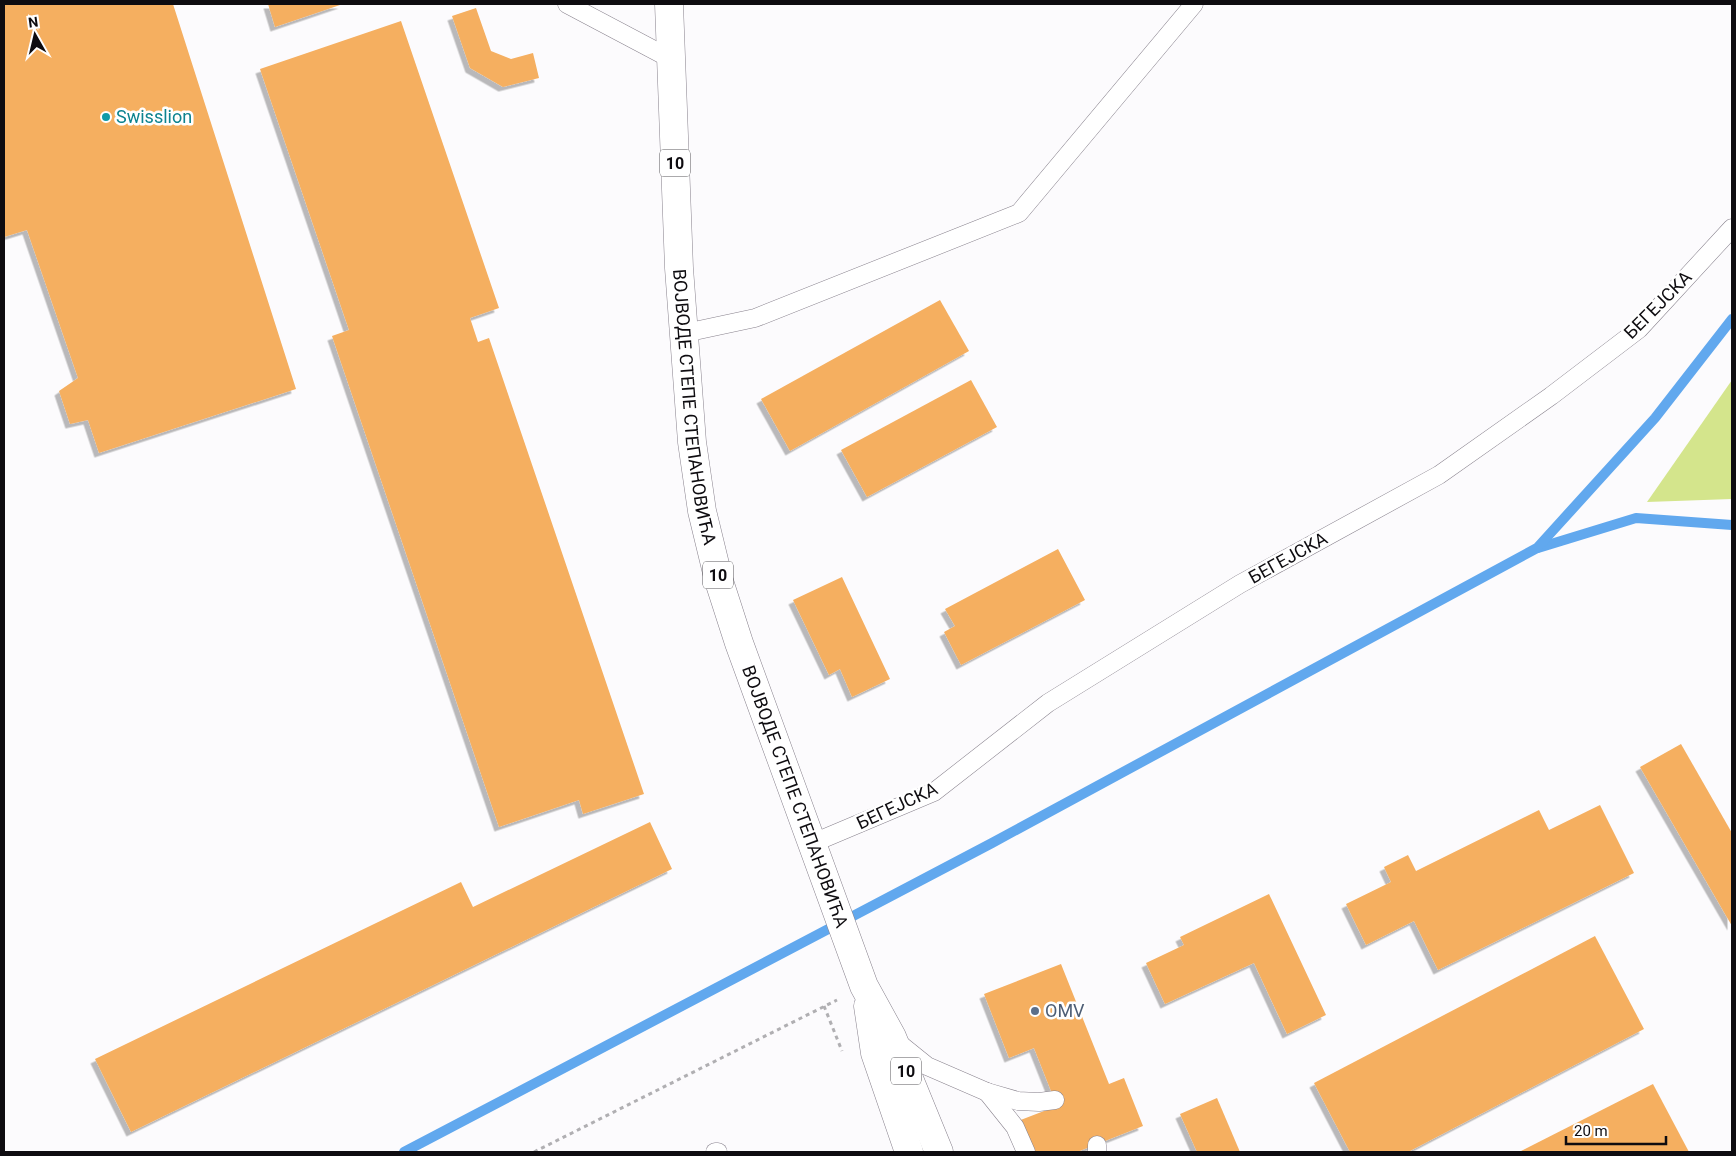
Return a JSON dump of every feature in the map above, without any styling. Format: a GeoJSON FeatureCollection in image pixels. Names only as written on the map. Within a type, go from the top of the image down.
{"type":"FeatureCollection","features":[{"type":"Feature","properties":{"kind":"main road","name":"ВОЈВОДЕ СТЕПЕ СТЕПАНОВИЋА"},"geometry":{"type":"LineString","coordinates":[[669,4],[679,268],[692,442],[702,511],[719,581],[739,643],[864,984],[892,1038],[939,1152]]}},
{"type":"Feature","properties":{"kind":"main road","name":"ВОЈВОДЕ СТЕПЕ СТЕПАНОВИЋА"},"geometry":{"type":"LineString","coordinates":[[864,984],[875,1053],[909,1152]]}},
{"type":"Feature","properties":{"kind":"lane"},"geometry":{"type":"LineString","coordinates":[[567,4],[671,59]]}},
{"type":"Feature","properties":{"kind":"lane"},"geometry":{"type":"LineString","coordinates":[[684,333],[755,318],[1019,213],[1194,4]]}},
{"type":"Feature","properties":{"kind":"lane","name":"БЕГЕЈСКА"},"geometry":{"type":"LineString","coordinates":[[817,855],[934,792],[1048,702],[1240,584],[1439,475],[1551,396],[1639,329],[1732,228]]}},
{"type":"Feature","properties":{"kind":"lane"},"geometry":{"type":"LineString","coordinates":[[892,1038],[927,1066],[987,1092],[1018,1101],[1039,1102],[1055,1100]]}},
{"type":"Feature","properties":{"kind":"lane"},"geometry":{"type":"LineString","coordinates":[[987,1092],[1015,1127],[1026,1152]]}},
{"type":"Feature","properties":{"kind":"path"},"geometry":{"type":"LineString","coordinates":[[534,1152],[864,984]]}},
{"type":"Feature","properties":{"kind":"green space"},"geometry":{"type":"Polygon","coordinates":[[[1732,380],[1732,499],[1647,502],[1732,380]]]}},
{"type":"Feature","properties":{"kind":"building","name":"Swisslion"},"geometry":{"type":"Polygon","coordinates":[[[4,4],[173,4],[296,389],[99,453],[88,420],[70,424],[59,391],[78,378],[27,230],[4,237],[4,4]]]}},
{"type":"Feature","properties":{"kind":"building"},"geometry":{"type":"Polygon","coordinates":[[[268,4],[343,4],[275,27],[268,4]]]}},
{"type":"Feature","properties":{"kind":"building"},"geometry":{"type":"Polygon","coordinates":[[[476,8],[491,51],[511,59],[533,53],[539,78],[503,87],[470,68],[452,16],[476,8]]]}},
{"type":"Feature","properties":{"kind":"building"},"geometry":{"type":"Polygon","coordinates":[[[401,21],[499,308],[470,318],[478,342],[489,338],[644,794],[583,814],[579,800],[499,827],[332,336],[349,330],[260,69],[401,21]]]}},
{"type":"Feature","properties":{"kind":"building"},"geometry":{"type":"Polygon","coordinates":[[[940,300],[969,351],[790,451],[761,399],[940,300]]]}},
{"type":"Feature","properties":{"kind":"building"},"geometry":{"type":"Polygon","coordinates":[[[971,380],[997,427],[867,497],[841,450],[971,380]]]}},
{"type":"Feature","properties":{"kind":"building"},"geometry":{"type":"Polygon","coordinates":[[[1058,549],[1085,600],[961,665],[944,632],[955,626],[945,609],[1058,549]]]}},
{"type":"Feature","properties":{"kind":"building"},"geometry":{"type":"Polygon","coordinates":[[[842,577],[890,679],[852,697],[840,669],[829,675],[793,600],[842,577]]]}},
{"type":"Feature","properties":{"kind":"building"},"geometry":{"type":"Polygon","coordinates":[[[1681,744],[1732,833],[1732,926],[1640,767],[1681,744]]]}},
{"type":"Feature","properties":{"kind":"building"},"geometry":{"type":"Polygon","coordinates":[[[1600,805],[1634,873],[1438,970],[1414,921],[1366,945],[1346,904],[1391,882],[1384,867],[1408,855],[1416,871],[1539,810],[1549,830],[1600,805]]]}},
{"type":"Feature","properties":{"kind":"building"},"geometry":{"type":"Polygon","coordinates":[[[650,822],[672,869],[131,1132],[95,1059],[461,882],[473,907],[650,822]]]}},
{"type":"Feature","properties":{"kind":"building"},"geometry":{"type":"Polygon","coordinates":[[[1269,894],[1326,1015],[1287,1034],[1254,963],[1165,1004],[1146,963],[1184,945],[1180,937],[1269,894]]]}},
{"type":"Feature","properties":{"kind":"building"},"geometry":{"type":"Polygon","coordinates":[[[1595,936],[1644,1029],[1408,1152],[1350,1152],[1314,1083],[1595,936]]]}},
{"type":"Feature","properties":{"kind":"building"},"geometry":{"type":"Polygon","coordinates":[[[1061,964],[1109,1084],[1124,1078],[1143,1126],[1077,1152],[1030,1152],[1018,1121],[1057,1106],[1034,1048],[1009,1058],[984,994],[1061,964]]]}},
{"type":"Feature","properties":{"kind":"building"},"geometry":{"type":"Polygon","coordinates":[[[1653,1084],[1689,1152],[1519,1152],[1653,1084]]]}},
{"type":"Feature","properties":{"kind":"building"},"geometry":{"type":"Polygon","coordinates":[[[1217,1098],[1240,1152],[1197,1152],[1180,1114],[1217,1098]]]}},
{"type":"Feature","properties":{"kind":"waterway"},"geometry":{"type":"LineString","coordinates":[[404,1152],[992,843],[1537,548],[1655,418],[1732,319]]}},
{"type":"Feature","properties":{"kind":"waterway"},"geometry":{"type":"LineString","coordinates":[[1538,548],[1636,518],[1732,525]]}},
{"type":"Feature","properties":{"kind":"place","name":"Swisslion"},"geometry":{"type":"Point","coordinates":[106,117]}},
{"type":"Feature","properties":{"kind":"place","name":"OMV"},"geometry":{"type":"Point","coordinates":[1035,1011]}}]}
